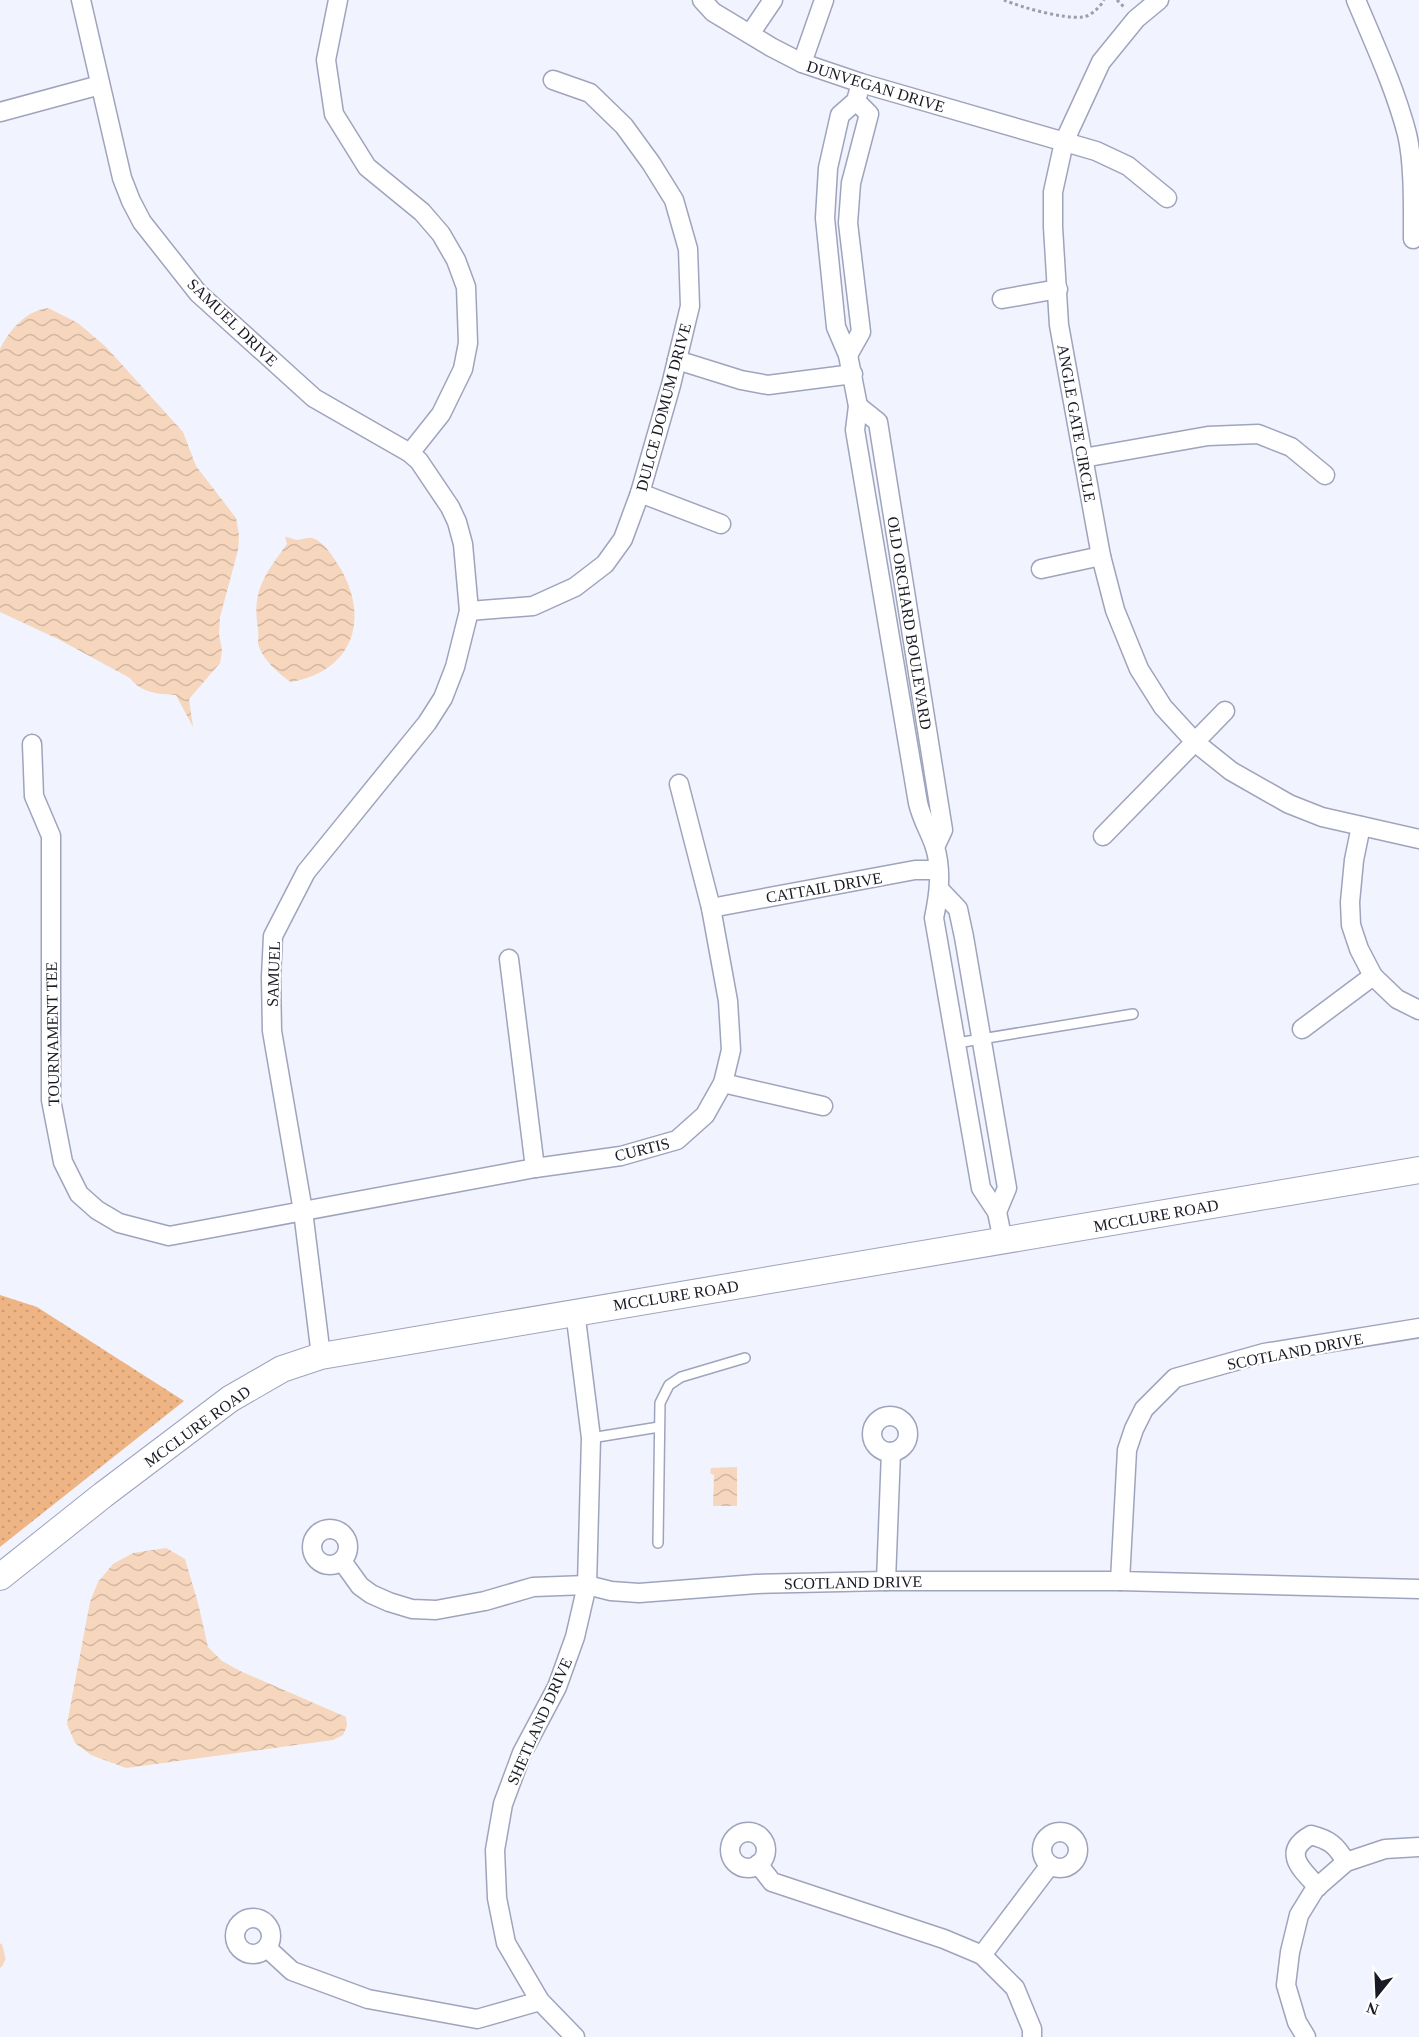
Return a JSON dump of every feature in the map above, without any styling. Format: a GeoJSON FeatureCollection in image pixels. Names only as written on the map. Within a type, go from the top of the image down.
{"type":"FeatureCollection","features":[{"type":"Feature","properties":{"kind":"street","name":"SAMUEL DRIVE"},"geometry":{"type":"LineString","coordinates":[[81,0],[122,178],[142,222],[198,293],[314,398],[410,453],[450,507],[457,522],[462,544],[469,611]]}},
{"type":"Feature","properties":{"kind":"street"},"geometry":{"type":"LineString","coordinates":[[338,0],[326,60],[334,114],[367,167],[422,212],[441,234],[456,260],[466,287],[468,343],[462,369],[441,414],[410,453]]}},
{"type":"Feature","properties":{"kind":"street","name":"DUNVEGAN DRIVE"},"geometry":{"type":"LineString","coordinates":[[702,0],[713,12],[750,34],[858,92],[1096,151],[1128,166],[1167,198]]}},
{"type":"Feature","properties":{"kind":"street"},"geometry":{"type":"LineString","coordinates":[[750,34],[773,0]]}},
{"type":"Feature","properties":{"kind":"street"},"geometry":{"type":"LineString","coordinates":[[802,63],[824,0]]}},
{"type":"Feature","properties":{"kind":"street","name":"ANGLE GATE CIRCLE"},"geometry":{"type":"LineString","coordinates":[[1159,0],[1136,19],[1101,62],[1064,142],[1053,192],[1059,325],[1101,556],[1115,610],[1139,669],[1163,707],[1196,742],[1231,771],[1289,804],[1322,818],[1419,839]]}},
{"type":"Feature","properties":{"kind":"street"},"geometry":{"type":"LineString","coordinates":[[1356,0],[1392,88],[1407,135],[1413,194],[1413,239]]}},
{"type":"Feature","properties":{"kind":"street","name":"DULCE DOMUM DRIVE"},"geometry":{"type":"LineString","coordinates":[[469,611],[533,606],[575,587],[605,564],[623,539],[640,493],[690,306],[688,249],[674,200],[651,163],[615,118],[590,93],[554,80]]}},
{"type":"Feature","properties":{"kind":"street"},"geometry":{"type":"LineString","coordinates":[[0,112],[100,85]]}},
{"type":"Feature","properties":{"kind":"street"},"geometry":{"type":"LineString","coordinates":[[848,356],[861,332],[848,223],[851,183],[868,114],[858,92]]}},
{"type":"Feature","properties":{"kind":"street","name":"OLD ORCHARD BOULEVARD"},"geometry":{"type":"LineString","coordinates":[[858,92],[840,115],[828,168],[825,218],[836,327],[853,374],[858,406],[855,430],[918,803],[923,823],[935,847],[939,870],[939,890],[934,918],[981,1188],[998,1212],[1003,1241]]}},
{"type":"Feature","properties":{"kind":"street"},"geometry":{"type":"LineString","coordinates":[[1002,299],[1058,289]]}},
{"type":"Feature","properties":{"kind":"street"},"geometry":{"type":"LineString","coordinates":[[677,360],[741,380],[768,385],[853,374]]}},
{"type":"Feature","properties":{"kind":"street"},"geometry":{"type":"LineString","coordinates":[[1083,458],[1208,436],[1258,434],[1291,447],[1325,475]]}},
{"type":"Feature","properties":{"kind":"street"},"geometry":{"type":"LineString","coordinates":[[640,493],[721,524]]}},
{"type":"Feature","properties":{"kind":"street"},"geometry":{"type":"LineString","coordinates":[[1041,568],[1101,556]]}},
{"type":"Feature","properties":{"kind":"street","name":"SAMUEL"},"geometry":{"type":"LineString","coordinates":[[321,1356],[303,1211],[272,1031],[273,936],[306,872],[405,751],[443,698],[456,667],[469,611]]}},
{"type":"Feature","properties":{"kind":"street"},"geometry":{"type":"LineString","coordinates":[[1103,836],[1225,711]]}},
{"type":"Feature","properties":{"kind":"street","name":"TOURNAMENT TEE"},"geometry":{"type":"LineString","coordinates":[[32,744],[34,796],[51,836],[51,1100],[63,1162],[79,1194],[97,1210],[119,1223],[169,1236],[303,1211]]}},
{"type":"Feature","properties":{"kind":"street","name":"CURTIS"},"geometry":{"type":"LineString","coordinates":[[303,1211],[535,1168],[621,1156],[677,1140],[705,1115],[723,1083],[731,1050],[728,1001],[711,908],[679,784]]}},
{"type":"Feature","properties":{"kind":"street"},"geometry":{"type":"LineString","coordinates":[[1361,826],[1354,860],[1350,902],[1351,925],[1359,949],[1373,976],[1397,999],[1419,1010]]}},
{"type":"Feature","properties":{"kind":"street","name":"CATTAIL DRIVE"},"geometry":{"type":"LineString","coordinates":[[711,908],[915,870],[939,870]]}},
{"type":"Feature","properties":{"kind":"street","name":"OLD ORCHARD BOULEVARD"},"geometry":{"type":"LineString","coordinates":[[939,890],[958,909],[982,1039],[1007,1188],[998,1212]]}},
{"type":"Feature","properties":{"kind":"street"},"geometry":{"type":"LineString","coordinates":[[509,959],[535,1168]]}},
{"type":"Feature","properties":{"kind":"street"},"geometry":{"type":"LineString","coordinates":[[1302,1029],[1373,976]]}},
{"type":"Feature","properties":{"kind":"street"},"geometry":{"type":"LineString","coordinates":[[723,1083],[823,1106]]}},
{"type":"Feature","properties":{"kind":"street","name":"MCCLURE ROAD"},"geometry":{"type":"LineString","coordinates":[[0,1577],[103,1495],[230,1399],[282,1369],[321,1356],[1419,1170]]}},
{"type":"Feature","properties":{"kind":"street","name":"SHETLAND DRIVE"},"geometry":{"type":"LineString","coordinates":[[574,2037],[540,2001],[506,1943],[497,1898],[495,1850],[503,1804],[522,1753],[557,1687],[575,1637],[587,1585],[591,1438],[576,1311]]}},
{"type":"Feature","properties":{"kind":"street","name":"SCOTLAND DRIVE"},"geometry":{"type":"LineString","coordinates":[[1120,1581],[1127,1450],[1144,1409],[1174,1378],[1264,1353],[1419,1328]]}},
{"type":"Feature","properties":{"kind":"street"},"geometry":{"type":"LineString","coordinates":[[886,1581],[891,1452]]}},
{"type":"Feature","properties":{"kind":"street","name":"SCOTLAND DRIVE"},"geometry":{"type":"LineString","coordinates":[[342,1561],[360,1586],[371,1594],[412,1609],[436,1610],[485,1601],[533,1587],[587,1585],[611,1591],[639,1593],[756,1584],[886,1581],[1120,1581],[1419,1589]]}},
{"type":"Feature","properties":{"kind":"street"},"geometry":{"type":"LineString","coordinates":[[1318,1887],[1297,1864],[1296,1850],[1301,1841],[1311,1835],[1327,1839],[1340,1852],[1346,1863]]}},
{"type":"Feature","properties":{"kind":"street"},"geometry":{"type":"LineString","coordinates":[[1306,2037],[1297,2022],[1286,1985],[1290,1952],[1299,1915],[1318,1887],[1346,1863],[1385,1849],[1419,1847]]}},
{"type":"Feature","properties":{"kind":"street"},"geometry":{"type":"LineString","coordinates":[[758,1864],[772,1882],[982,1955],[1015,1988],[1032,2029],[1032,2037]]}},
{"type":"Feature","properties":{"kind":"street"},"geometry":{"type":"LineString","coordinates":[[982,1955],[1050,1865]]}},
{"type":"Feature","properties":{"kind":"street"},"geometry":{"type":"LineString","coordinates":[[267,1948],[292,1971],[368,1998],[477,2019],[540,2001]]}},
{"type":"Feature","properties":{"kind":"lane"},"geometry":{"type":"LineString","coordinates":[[957,1043],[1133,1014]]}},
{"type":"Feature","properties":{"kind":"lane"},"geometry":{"type":"LineString","coordinates":[[658,1543],[660,1403],[669,1385],[681,1377],[745,1358]]}},
{"type":"Feature","properties":{"kind":"lane"},"geometry":{"type":"LineString","coordinates":[[591,1438],[659,1427]]}},
{"type":"Feature","properties":{"kind":"path"},"geometry":{"type":"LineString","coordinates":[[1004,0],[1027,8],[1071,17],[1085,17],[1100,7],[1104,0]]}},
{"type":"Feature","properties":{"kind":"shaded area"},"geometry":{"type":"Polygon","coordinates":[[[0,1295],[37,1307],[184,1401],[0,1547],[0,1295]]]}},
{"type":"Feature","properties":{"kind":"water"},"geometry":{"type":"Polygon","coordinates":[[[48,308],[78,323],[106,347],[183,432],[196,466],[236,518],[239,535],[238,550],[220,617],[219,634],[222,651],[220,663],[189,699],[193,727],[176,695],[145,690],[130,678],[58,639],[0,612],[0,349],[20,322],[33,313],[48,308]]]}},
{"type":"Feature","properties":{"kind":"water"},"geometry":{"type":"Polygon","coordinates":[[[285,537],[298,540],[312,538],[328,550],[346,580],[353,599],[355,618],[352,636],[344,652],[331,665],[314,675],[291,682],[271,665],[260,649],[256,614],[260,588],[287,544],[285,537]]]}},
{"type":"Feature","properties":{"kind":"water"},"geometry":{"type":"Polygon","coordinates":[[[737,1467],[737,1506],[713,1506],[714,1475],[710,1473],[711,1468],[737,1467]]]}},
{"type":"Feature","properties":{"kind":"water"},"geometry":{"type":"Polygon","coordinates":[[[166,1548],[185,1559],[208,1647],[222,1661],[240,1671],[346,1717],[347,1726],[343,1735],[333,1740],[126,1768],[91,1755],[75,1743],[67,1724],[90,1602],[98,1582],[113,1564],[133,1553],[166,1548]]]}},
{"type":"Feature","properties":{"kind":"waterway"},"geometry":{"type":"LineString","coordinates":[[0,1946],[3,1959],[0,1965]]}}]}
